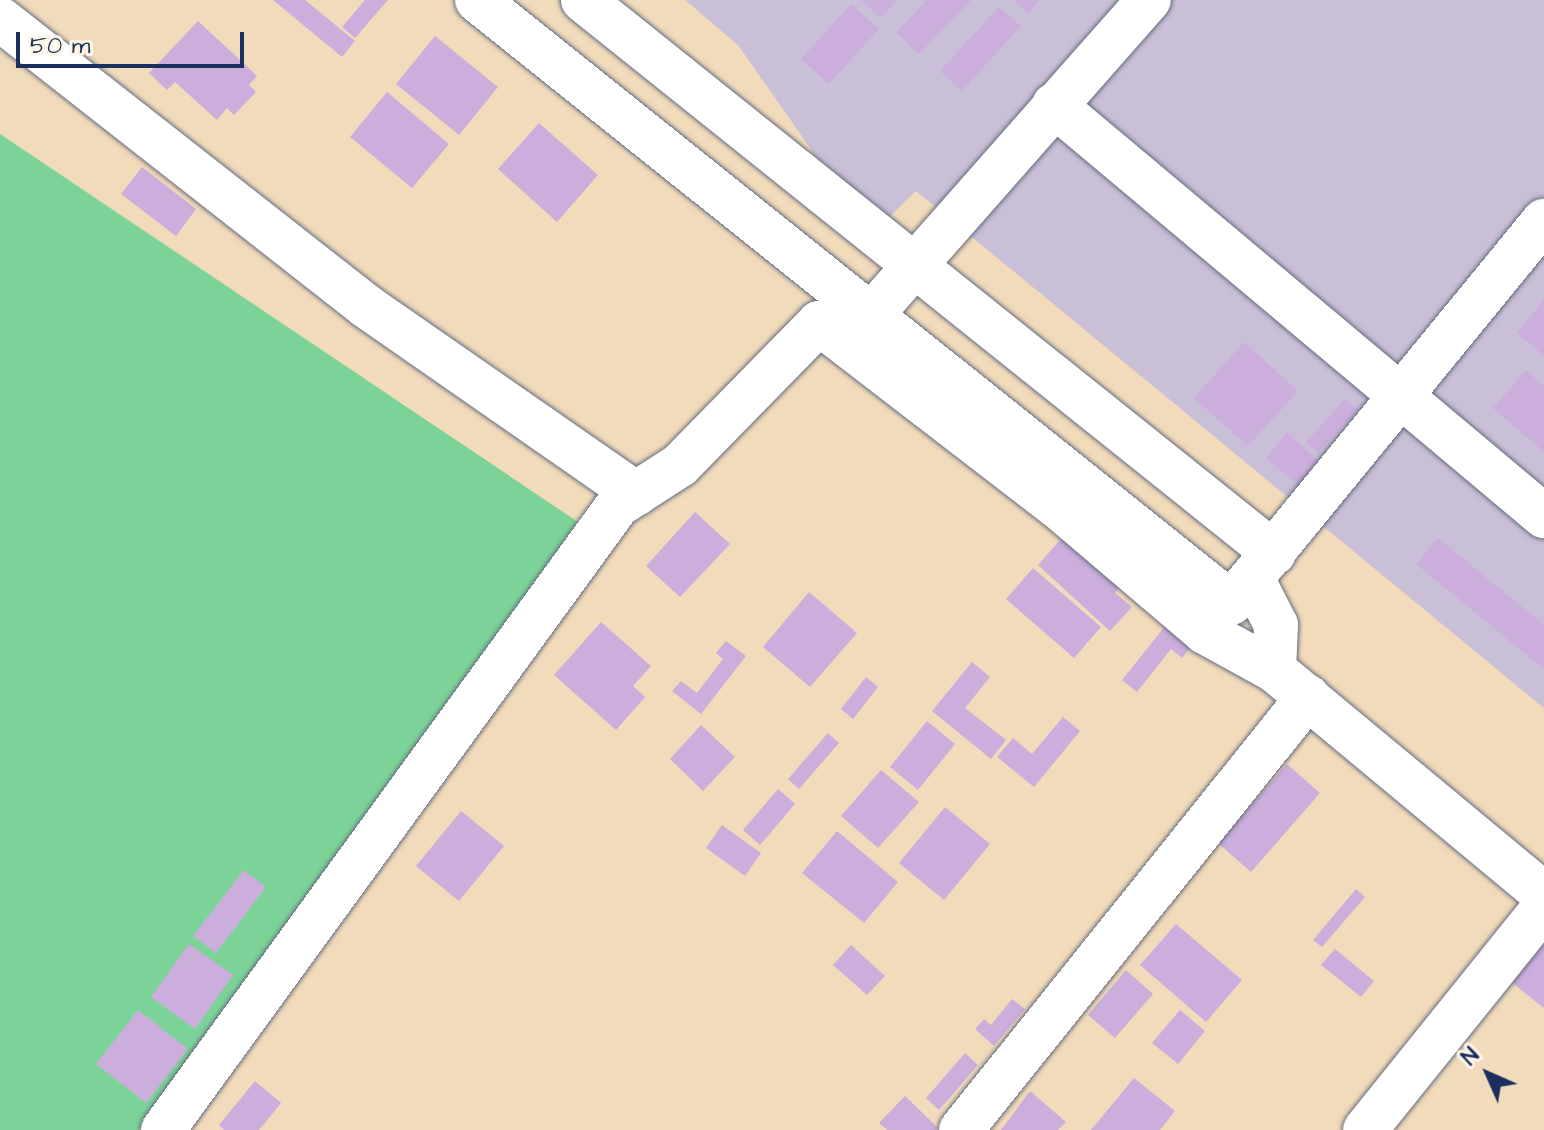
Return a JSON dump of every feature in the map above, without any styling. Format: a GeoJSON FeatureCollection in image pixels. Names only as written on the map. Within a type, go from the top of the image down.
{"type":"FeatureCollection","features":[{"type":"Feature","properties":{"kind":"street"},"geometry":{"type":"LineString","coordinates":[[477,0],[1231,603],[1311,509],[1397,395],[1544,221]]}},
{"type":"Feature","properties":{"kind":"street"},"geometry":{"type":"LineString","coordinates":[[583,0],[913,264],[1263,565],[1276,625],[1274,670]]}},
{"type":"Feature","properties":{"kind":"street"},"geometry":{"type":"LineString","coordinates":[[871,315],[948,223],[1149,0]]}},
{"type":"Feature","properties":{"kind":"street"},"geometry":{"type":"LineString","coordinates":[[0,19],[366,306],[636,494]]}},
{"type":"Feature","properties":{"kind":"street"},"geometry":{"type":"LineString","coordinates":[[1054,105],[1544,516]]}},
{"type":"Feature","properties":{"kind":"street"},"geometry":{"type":"LineString","coordinates":[[163,1130],[618,505],[680,465],[819,323],[1057,506],[1205,632],[1274,670],[1544,894]]}},
{"type":"Feature","properties":{"kind":"street"},"geometry":{"type":"LineString","coordinates":[[961,1130],[1308,697]]}},
{"type":"Feature","properties":{"kind":"street"},"geometry":{"type":"LineString","coordinates":[[1365,1130],[1544,907]]}},
{"type":"Feature","properties":{"kind":"shaded area"},"geometry":{"type":"Polygon","coordinates":[[[685,0],[1544,0],[1544,708],[916,191],[883,223],[838,188],[738,45],[685,0]]]}},
{"type":"Feature","properties":{"kind":"green space"},"geometry":{"type":"Polygon","coordinates":[[[0,134],[578,522],[139,1130],[0,1130],[0,134]]]}},
{"type":"Feature","properties":{"kind":"building"},"geometry":{"type":"Polygon","coordinates":[[[273,0],[305,0],[355,41],[342,57],[273,0]]]}},
{"type":"Feature","properties":{"kind":"building"},"geometry":{"type":"Polygon","coordinates":[[[365,0],[388,0],[355,38],[342,27],[365,0]]]}},
{"type":"Feature","properties":{"kind":"building"},"geometry":{"type":"Polygon","coordinates":[[[861,0],[897,0],[881,18],[861,0]]]}},
{"type":"Feature","properties":{"kind":"building"},"geometry":{"type":"Polygon","coordinates":[[[927,0],[971,0],[919,54],[896,32],[927,0]]]}},
{"type":"Feature","properties":{"kind":"building"},"geometry":{"type":"Polygon","coordinates":[[[1014,0],[1040,0],[1028,13],[1014,0]]]}},
{"type":"Feature","properties":{"kind":"building"},"geometry":{"type":"Polygon","coordinates":[[[851,4],[879,29],[829,84],[801,59],[851,4]]]}},
{"type":"Feature","properties":{"kind":"building"},"geometry":{"type":"Polygon","coordinates":[[[999,7],[1021,26],[962,91],[940,71],[999,7]]]}},
{"type":"Feature","properties":{"kind":"building"},"geometry":{"type":"Polygon","coordinates":[[[198,21],[257,76],[249,85],[256,92],[234,115],[227,108],[217,120],[175,82],[167,90],[149,73],[198,21]]]}},
{"type":"Feature","properties":{"kind":"building"},"geometry":{"type":"Polygon","coordinates":[[[435,36],[498,87],[459,135],[396,84],[435,36]]]}},
{"type":"Feature","properties":{"kind":"building"},"geometry":{"type":"Polygon","coordinates":[[[387,92],[449,144],[412,188],[350,137],[387,92]]]}},
{"type":"Feature","properties":{"kind":"building"},"geometry":{"type":"Polygon","coordinates":[[[539,123],[598,175],[557,222],[498,169],[539,123]]]}},
{"type":"Feature","properties":{"kind":"building"},"geometry":{"type":"Polygon","coordinates":[[[142,167],[196,209],[176,236],[121,194],[142,167]]]}},
{"type":"Feature","properties":{"kind":"building"},"geometry":{"type":"Polygon","coordinates":[[[1544,300],[1544,356],[1517,333],[1544,300]]]}},
{"type":"Feature","properties":{"kind":"building"},"geometry":{"type":"Polygon","coordinates":[[[1244,342],[1298,391],[1248,446],[1194,398],[1244,342]]]}},
{"type":"Feature","properties":{"kind":"building"},"geometry":{"type":"Polygon","coordinates":[[[1526,370],[1544,386],[1544,452],[1493,408],[1526,370]]]}},
{"type":"Feature","properties":{"kind":"building"},"geometry":{"type":"Polygon","coordinates":[[[1345,399],[1357,410],[1318,453],[1306,442],[1345,399]]]}},
{"type":"Feature","properties":{"kind":"building"},"geometry":{"type":"Polygon","coordinates":[[[1287,433],[1326,467],[1305,492],[1266,458],[1287,433]]]}},
{"type":"Feature","properties":{"kind":"building"},"geometry":{"type":"Polygon","coordinates":[[[695,512],[730,544],[680,597],[646,566],[695,512]]]}},
{"type":"Feature","properties":{"kind":"building"},"geometry":{"type":"Polygon","coordinates":[[[1075,523],[1131,574],[1115,593],[1132,607],[1110,631],[1038,565],[1075,523]]]}},
{"type":"Feature","properties":{"kind":"building"},"geometry":{"type":"Polygon","coordinates":[[[1438,538],[1544,625],[1544,669],[1416,564],[1438,538]]]}},
{"type":"Feature","properties":{"kind":"building"},"geometry":{"type":"Polygon","coordinates":[[[1033,568],[1101,627],[1074,658],[1006,599],[1033,568]]]}},
{"type":"Feature","properties":{"kind":"building"},"geometry":{"type":"Polygon","coordinates":[[[809,592],[857,633],[810,687],[763,647],[809,592]]]}},
{"type":"Feature","properties":{"kind":"building"},"geometry":{"type":"Polygon","coordinates":[[[1170,620],[1196,641],[1182,658],[1171,649],[1137,692],[1122,680],[1170,620]]]}},
{"type":"Feature","properties":{"kind":"building"},"geometry":{"type":"Polygon","coordinates":[[[601,622],[651,666],[633,686],[645,697],[616,730],[554,675],[601,622]]]}},
{"type":"Feature","properties":{"kind":"building"},"geometry":{"type":"Polygon","coordinates":[[[726,641],[746,656],[701,714],[672,691],[681,681],[697,693],[723,659],[716,653],[726,641]]]}},
{"type":"Feature","properties":{"kind":"building"},"geometry":{"type":"Polygon","coordinates":[[[972,662],[990,677],[965,708],[1006,740],[991,759],[932,711],[972,662]]]}},
{"type":"Feature","properties":{"kind":"building"},"geometry":{"type":"Polygon","coordinates":[[[866,677],[878,687],[853,719],[841,709],[866,677]]]}},
{"type":"Feature","properties":{"kind":"building"},"geometry":{"type":"Polygon","coordinates":[[[1063,717],[1080,731],[1034,787],[997,757],[1013,738],[1032,754],[1063,717]]]}},
{"type":"Feature","properties":{"kind":"building"},"geometry":{"type":"Polygon","coordinates":[[[927,721],[955,744],[918,790],[890,767],[927,721]]]}},
{"type":"Feature","properties":{"kind":"building"},"geometry":{"type":"Polygon","coordinates":[[[701,725],[735,757],[703,791],[670,759],[701,725]]]}},
{"type":"Feature","properties":{"kind":"building"},"geometry":{"type":"Polygon","coordinates":[[[828,733],[839,743],[799,789],[788,779],[828,733]]]}},
{"type":"Feature","properties":{"kind":"building"},"geometry":{"type":"Polygon","coordinates":[[[1287,764],[1320,793],[1251,872],[1218,843],[1287,764]]]}},
{"type":"Feature","properties":{"kind":"building"},"geometry":{"type":"Polygon","coordinates":[[[881,770],[919,802],[878,848],[841,816],[881,770]]]}},
{"type":"Feature","properties":{"kind":"building"},"geometry":{"type":"Polygon","coordinates":[[[778,789],[795,804],[760,845],[743,830],[778,789]]]}},
{"type":"Feature","properties":{"kind":"building"},"geometry":{"type":"Polygon","coordinates":[[[945,807],[990,844],[944,900],[899,863],[945,807]]]}},
{"type":"Feature","properties":{"kind":"building"},"geometry":{"type":"Polygon","coordinates":[[[461,811],[504,846],[459,901],[416,866],[461,811]]]}},
{"type":"Feature","properties":{"kind":"building"},"geometry":{"type":"Polygon","coordinates":[[[722,825],[761,853],[745,876],[706,848],[722,825]]]}},
{"type":"Feature","properties":{"kind":"building"},"geometry":{"type":"Polygon","coordinates":[[[837,831],[898,882],[864,923],[802,873],[837,831]]]}},
{"type":"Feature","properties":{"kind":"building"},"geometry":{"type":"Polygon","coordinates":[[[244,870],[266,887],[216,953],[193,936],[244,870]]]}},
{"type":"Feature","properties":{"kind":"building"},"geometry":{"type":"Polygon","coordinates":[[[1356,889],[1365,897],[1322,947],[1313,940],[1356,889]]]}},
{"type":"Feature","properties":{"kind":"building"},"geometry":{"type":"Polygon","coordinates":[[[1176,924],[1242,980],[1206,1022],[1140,965],[1176,924]]]}},
{"type":"Feature","properties":{"kind":"building"},"geometry":{"type":"Polygon","coordinates":[[[1544,939],[1544,1008],[1511,982],[1544,939]]]}},
{"type":"Feature","properties":{"kind":"building"},"geometry":{"type":"Polygon","coordinates":[[[189,944],[233,975],[195,1029],[151,997],[189,944]]]}},
{"type":"Feature","properties":{"kind":"building"},"geometry":{"type":"Polygon","coordinates":[[[851,945],[885,976],[867,995],[833,965],[851,945]]]}},
{"type":"Feature","properties":{"kind":"building"},"geometry":{"type":"Polygon","coordinates":[[[1335,949],[1374,981],[1361,997],[1321,965],[1335,949]]]}},
{"type":"Feature","properties":{"kind":"building"},"geometry":{"type":"Polygon","coordinates":[[[1126,970],[1153,994],[1115,1038],[1088,1015],[1126,970]]]}},
{"type":"Feature","properties":{"kind":"building"},"geometry":{"type":"Polygon","coordinates":[[[1012,999],[1025,1009],[994,1046],[975,1029],[984,1019],[991,1025],[1012,999]]]}},
{"type":"Feature","properties":{"kind":"building"},"geometry":{"type":"Polygon","coordinates":[[[138,1010],[188,1049],[146,1103],[96,1064],[138,1010]]]}},
{"type":"Feature","properties":{"kind":"building"},"geometry":{"type":"Polygon","coordinates":[[[1180,1010],[1205,1031],[1178,1064],[1152,1043],[1180,1010]]]}},
{"type":"Feature","properties":{"kind":"building"},"geometry":{"type":"Polygon","coordinates":[[[965,1053],[978,1065],[939,1110],[926,1098],[965,1053]]]}},
{"type":"Feature","properties":{"kind":"building"},"geometry":{"type":"Polygon","coordinates":[[[1134,1078],[1175,1111],[1160,1130],[1091,1130],[1134,1078]]]}},
{"type":"Feature","properties":{"kind":"building"},"geometry":{"type":"Polygon","coordinates":[[[255,1081],[281,1103],[259,1130],[224,1130],[219,1125],[255,1081]]]}},
{"type":"Feature","properties":{"kind":"building"},"geometry":{"type":"Polygon","coordinates":[[[1030,1091],[1066,1122],[1058,1130],[1001,1130],[1030,1091]]]}},
{"type":"Feature","properties":{"kind":"building"},"geometry":{"type":"Polygon","coordinates":[[[905,1096],[938,1128],[936,1130],[887,1130],[879,1123],[905,1096]]]}}]}
